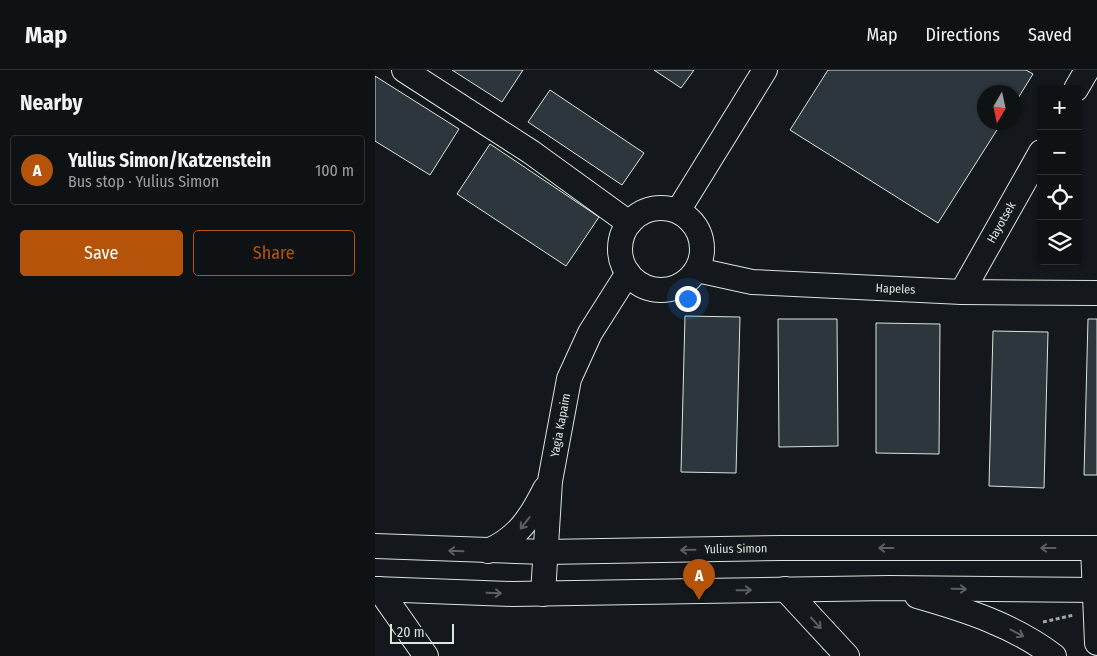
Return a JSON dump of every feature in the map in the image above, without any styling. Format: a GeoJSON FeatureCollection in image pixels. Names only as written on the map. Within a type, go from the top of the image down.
{"type":"FeatureCollection","features":[{"type":"Feature","properties":{"kind":"street"},"geometry":{"type":"LineString","coordinates":[[404,70],[531,152],[629,223]]}},
{"type":"Feature","properties":{"kind":"street"},"geometry":{"type":"LineString","coordinates":[[678,211],[765,70]]}},
{"type":"Feature","properties":{"kind":"street"},"geometry":{"type":"LineString","coordinates":[[1078,85],[1087,70]]}},
{"type":"Feature","properties":{"kind":"street","name":"Hayotsek"},"geometry":{"type":"LineString","coordinates":[[962,292],[1037,159]]}},
{"type":"Feature","properties":{"kind":"street"},"geometry":{"type":"LineString","coordinates":[[665,208],[678,211],[690,219],[698,230],[702,244],[702,257],[697,270],[688,280],[676,287],[663,290],[649,288],[637,282],[628,273],[622,261],[620,248],[623,235],[629,223],[639,214],[651,209],[665,208]]}},
{"type":"Feature","properties":{"kind":"street","name":"Hapeles"},"geometry":{"type":"LineString","coordinates":[[697,270],[752,282],[962,292],[1097,294]]}},
{"type":"Feature","properties":{"kind":"street","name":"Yagia Kapaim"},"geometry":{"type":"LineString","coordinates":[[543,594],[549,481],[569,379],[589,333],[628,273]]}},
{"type":"Feature","properties":{"kind":"street"},"geometry":{"type":"LineString","coordinates":[[485,552],[504,544],[523,527],[533,514],[549,481]]}},
{"type":"Feature","properties":{"kind":"street","name":"Yulius Simon"},"geometry":{"type":"LineString","coordinates":[[375,546],[485,552],[791,548],[1095,548]]}},
{"type":"Feature","properties":{"kind":"street"},"geometry":{"type":"LineString","coordinates":[[1095,548],[1097,643]]}},
{"type":"Feature","properties":{"kind":"street"},"geometry":{"type":"LineString","coordinates":[[377,589],[543,594],[889,588],[1095,590]]}},
{"type":"Feature","properties":{"kind":"street"},"geometry":{"type":"LineString","coordinates":[[889,588],[986,618],[1021,634],[1054,656]]}},
{"type":"Feature","properties":{"kind":"street"},"geometry":{"type":"LineString","coordinates":[[377,589],[426,656]]}},
{"type":"Feature","properties":{"kind":"street"},"geometry":{"type":"LineString","coordinates":[[785,589],[847,656]]}},
{"type":"Feature","properties":{"kind":"path"},"geometry":{"type":"LineString","coordinates":[[1021,634],[1045,621],[1095,614]]}},
{"type":"Feature","properties":{"kind":"building"},"geometry":{"type":"Polygon","coordinates":[[[452,70],[523,70],[502,102],[452,70]]]}},
{"type":"Feature","properties":{"kind":"building"},"geometry":{"type":"Polygon","coordinates":[[[654,70],[694,70],[681,88],[654,70]]]}},
{"type":"Feature","properties":{"kind":"building"},"geometry":{"type":"Polygon","coordinates":[[[828,70],[1026,70],[1033,74],[1022,92],[1022,85],[977,85],[977,130],[997,130],[938,223],[790,130],[828,70]]]}},
{"type":"Feature","properties":{"kind":"building"},"geometry":{"type":"Polygon","coordinates":[[[375,76],[459,129],[430,175],[375,141],[375,76]]]}},
{"type":"Feature","properties":{"kind":"building"},"geometry":{"type":"Polygon","coordinates":[[[550,90],[644,153],[622,185],[528,122],[550,90]]]}},
{"type":"Feature","properties":{"kind":"building"},"geometry":{"type":"Polygon","coordinates":[[[490,144],[599,217],[566,266],[457,194],[490,144]]]}},
{"type":"Feature","properties":{"kind":"building"},"geometry":{"type":"Polygon","coordinates":[[[685,316],[740,317],[736,473],[681,472],[685,316]]]}},
{"type":"Feature","properties":{"kind":"building"},"geometry":{"type":"Polygon","coordinates":[[[778,319],[837,319],[838,446],[779,447],[778,319]]]}},
{"type":"Feature","properties":{"kind":"building"},"geometry":{"type":"Polygon","coordinates":[[[1088,319],[1097,319],[1097,475],[1084,475],[1088,319]]]}},
{"type":"Feature","properties":{"kind":"building"},"geometry":{"type":"Polygon","coordinates":[[[876,323],[940,324],[939,454],[876,453],[876,323]]]}},
{"type":"Feature","properties":{"kind":"building"},"geometry":{"type":"Polygon","coordinates":[[[993,331],[1048,332],[1044,488],[989,486],[993,331]]]}},
{"type":"Feature","properties":{"kind":"place","name":"Yulius Simon/Katzenstein"},"geometry":{"type":"Point","coordinates":[699,600]}}]}
